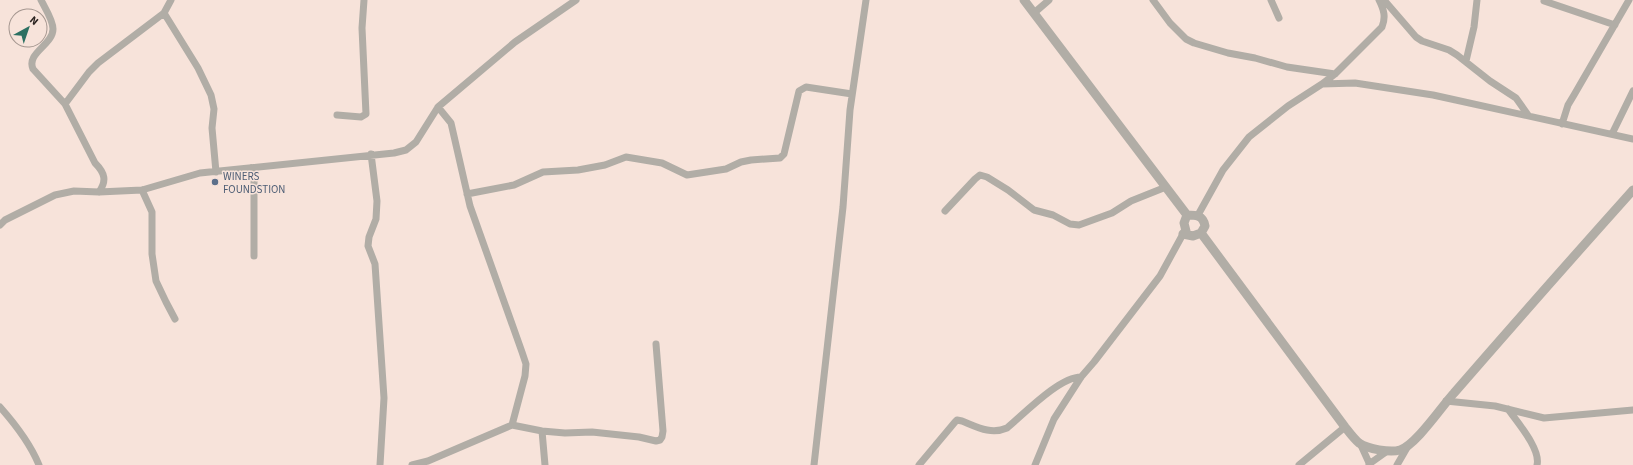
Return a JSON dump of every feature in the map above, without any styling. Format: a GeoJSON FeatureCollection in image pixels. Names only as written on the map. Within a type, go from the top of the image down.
{"type":"FeatureCollection","features":[{"type":"Feature","properties":{"kind":"street"},"geometry":{"type":"LineString","coordinates":[[41,0],[53,24],[53,30],[48,43],[32,58],[31,65],[66,104],[95,163],[102,170],[105,177],[103,187],[99,192]]}},
{"type":"Feature","properties":{"kind":"street"},"geometry":{"type":"LineString","coordinates":[[66,104],[89,72],[101,60],[164,13],[171,0]]}},
{"type":"Feature","properties":{"kind":"street"},"geometry":{"type":"LineString","coordinates":[[337,115],[361,117],[366,114],[362,28],[364,0]]}},
{"type":"Feature","properties":{"kind":"street"},"geometry":{"type":"LineString","coordinates":[[0,225],[5,220],[55,195],[74,191],[99,192],[142,190],[200,173],[371,154],[394,153],[406,150],[416,142],[438,107],[515,42],[576,0]]}},
{"type":"Feature","properties":{"kind":"street"},"geometry":{"type":"LineString","coordinates":[[814,465],[843,207],[847,139],[852,94],[866,0]]}},
{"type":"Feature","properties":{"kind":"street"},"geometry":{"type":"LineString","coordinates":[[1024,0],[1186,215]]}},
{"type":"Feature","properties":{"kind":"street"},"geometry":{"type":"LineString","coordinates":[[1034,13],[1048,0]]}},
{"type":"Feature","properties":{"kind":"street"},"geometry":{"type":"LineString","coordinates":[[1153,0],[1170,23],[1186,39],[1194,43],[1287,67],[1336,74]]}},
{"type":"Feature","properties":{"kind":"street"},"geometry":{"type":"LineString","coordinates":[[1271,0],[1279,18]]}},
{"type":"Feature","properties":{"kind":"street"},"geometry":{"type":"LineString","coordinates":[[1198,215],[1223,170],[1249,137],[1288,106],[1336,74],[1382,27],[1384,12],[1379,0]]}},
{"type":"Feature","properties":{"kind":"street"},"geometry":{"type":"LineString","coordinates":[[1384,0],[1416,37],[1428,44],[1450,50],[1466,61],[1490,81],[1516,98],[1528,115]]}},
{"type":"Feature","properties":{"kind":"street"},"geometry":{"type":"LineString","coordinates":[[1466,61],[1474,27],[1477,0]]}},
{"type":"Feature","properties":{"kind":"street"},"geometry":{"type":"LineString","coordinates":[[1562,124],[1568,105],[1629,0]]}},
{"type":"Feature","properties":{"kind":"street"},"geometry":{"type":"LineString","coordinates":[[1544,1],[1615,25]]}},
{"type":"Feature","properties":{"kind":"street"},"geometry":{"type":"LineString","coordinates":[[164,13],[198,68],[211,95],[214,109],[212,128],[216,172]]}},
{"type":"Feature","properties":{"kind":"street"},"geometry":{"type":"LineString","coordinates":[[1322,84],[1355,83],[1433,95],[1633,139]]}},
{"type":"Feature","properties":{"kind":"street"},"geometry":{"type":"LineString","coordinates":[[467,194],[514,185],[543,172],[578,170],[605,165],[626,157],[662,163],[687,175],[726,168],[751,160],[780,158],[784,154],[801,88],[806,87],[852,94]]}},
{"type":"Feature","properties":{"kind":"street"},"geometry":{"type":"LineString","coordinates":[[1612,134],[1633,91]]}},
{"type":"Feature","properties":{"kind":"street"},"geometry":{"type":"LineString","coordinates":[[438,107],[451,123],[467,194],[526,364],[525,376],[512,425]]}},
{"type":"Feature","properties":{"kind":"street"},"geometry":{"type":"LineString","coordinates":[[371,154],[377,201],[376,219],[369,237],[368,246],[375,264],[384,398],[380,465]]}},
{"type":"Feature","properties":{"kind":"street"},"geometry":{"type":"LineString","coordinates":[[251,168],[254,171],[254,256]]}},
{"type":"Feature","properties":{"kind":"street"},"geometry":{"type":"LineString","coordinates":[[945,211],[980,175],[987,177],[1008,190],[1034,210],[1053,215],[1070,224],[1079,225],[1112,213],[1131,201],[1166,187]]}},
{"type":"Feature","properties":{"kind":"street"},"geometry":{"type":"LineString","coordinates":[[142,190],[152,212],[152,254],[156,282],[175,319]]}},
{"type":"Feature","properties":{"kind":"street"},"geometry":{"type":"LineString","coordinates":[[1201,233],[1345,427],[1360,443],[1369,464],[1386,452],[1400,450],[1415,440],[1446,401],[1633,190]]}},
{"type":"Feature","properties":{"kind":"street"},"geometry":{"type":"LineString","coordinates":[[1183,234],[1193,236],[1201,233],[1205,226],[1204,222],[1198,215],[1186,215]]}},
{"type":"Feature","properties":{"kind":"street"},"geometry":{"type":"LineString","coordinates":[[1035,465],[1054,419],[1081,377],[1160,276],[1186,231],[1184,222],[1186,215]]}},
{"type":"Feature","properties":{"kind":"street"},"geometry":{"type":"LineString","coordinates":[[412,465],[428,461],[512,425],[542,431],[565,433],[592,432],[639,437],[656,441],[660,440],[663,431],[656,344]]}},
{"type":"Feature","properties":{"kind":"street"},"geometry":{"type":"LineString","coordinates":[[919,465],[955,422],[962,422],[992,432],[1000,431],[1007,428],[1058,385],[1071,378],[1081,377]]}},
{"type":"Feature","properties":{"kind":"street"},"geometry":{"type":"LineString","coordinates":[[1446,401],[1508,409],[1544,418],[1633,410]]}},
{"type":"Feature","properties":{"kind":"street"},"geometry":{"type":"LineString","coordinates":[[0,407],[17,427],[32,449],[39,465]]}},
{"type":"Feature","properties":{"kind":"street"},"geometry":{"type":"LineString","coordinates":[[1508,409],[1529,439],[1538,459],[1537,465]]}},
{"type":"Feature","properties":{"kind":"street"},"geometry":{"type":"LineString","coordinates":[[1299,465],[1345,427]]}},
{"type":"Feature","properties":{"kind":"street"},"geometry":{"type":"LineString","coordinates":[[542,431],[545,465]]}},
{"type":"Feature","properties":{"kind":"street"},"geometry":{"type":"LineString","coordinates":[[1360,443],[1386,452]]}},
{"type":"Feature","properties":{"kind":"street"},"geometry":{"type":"LineString","coordinates":[[1397,465],[1408,446]]}},
{"type":"Feature","properties":{"kind":"place","name":"WINERS FOUNDSTION"},"geometry":{"type":"Point","coordinates":[215,182]}}]}
